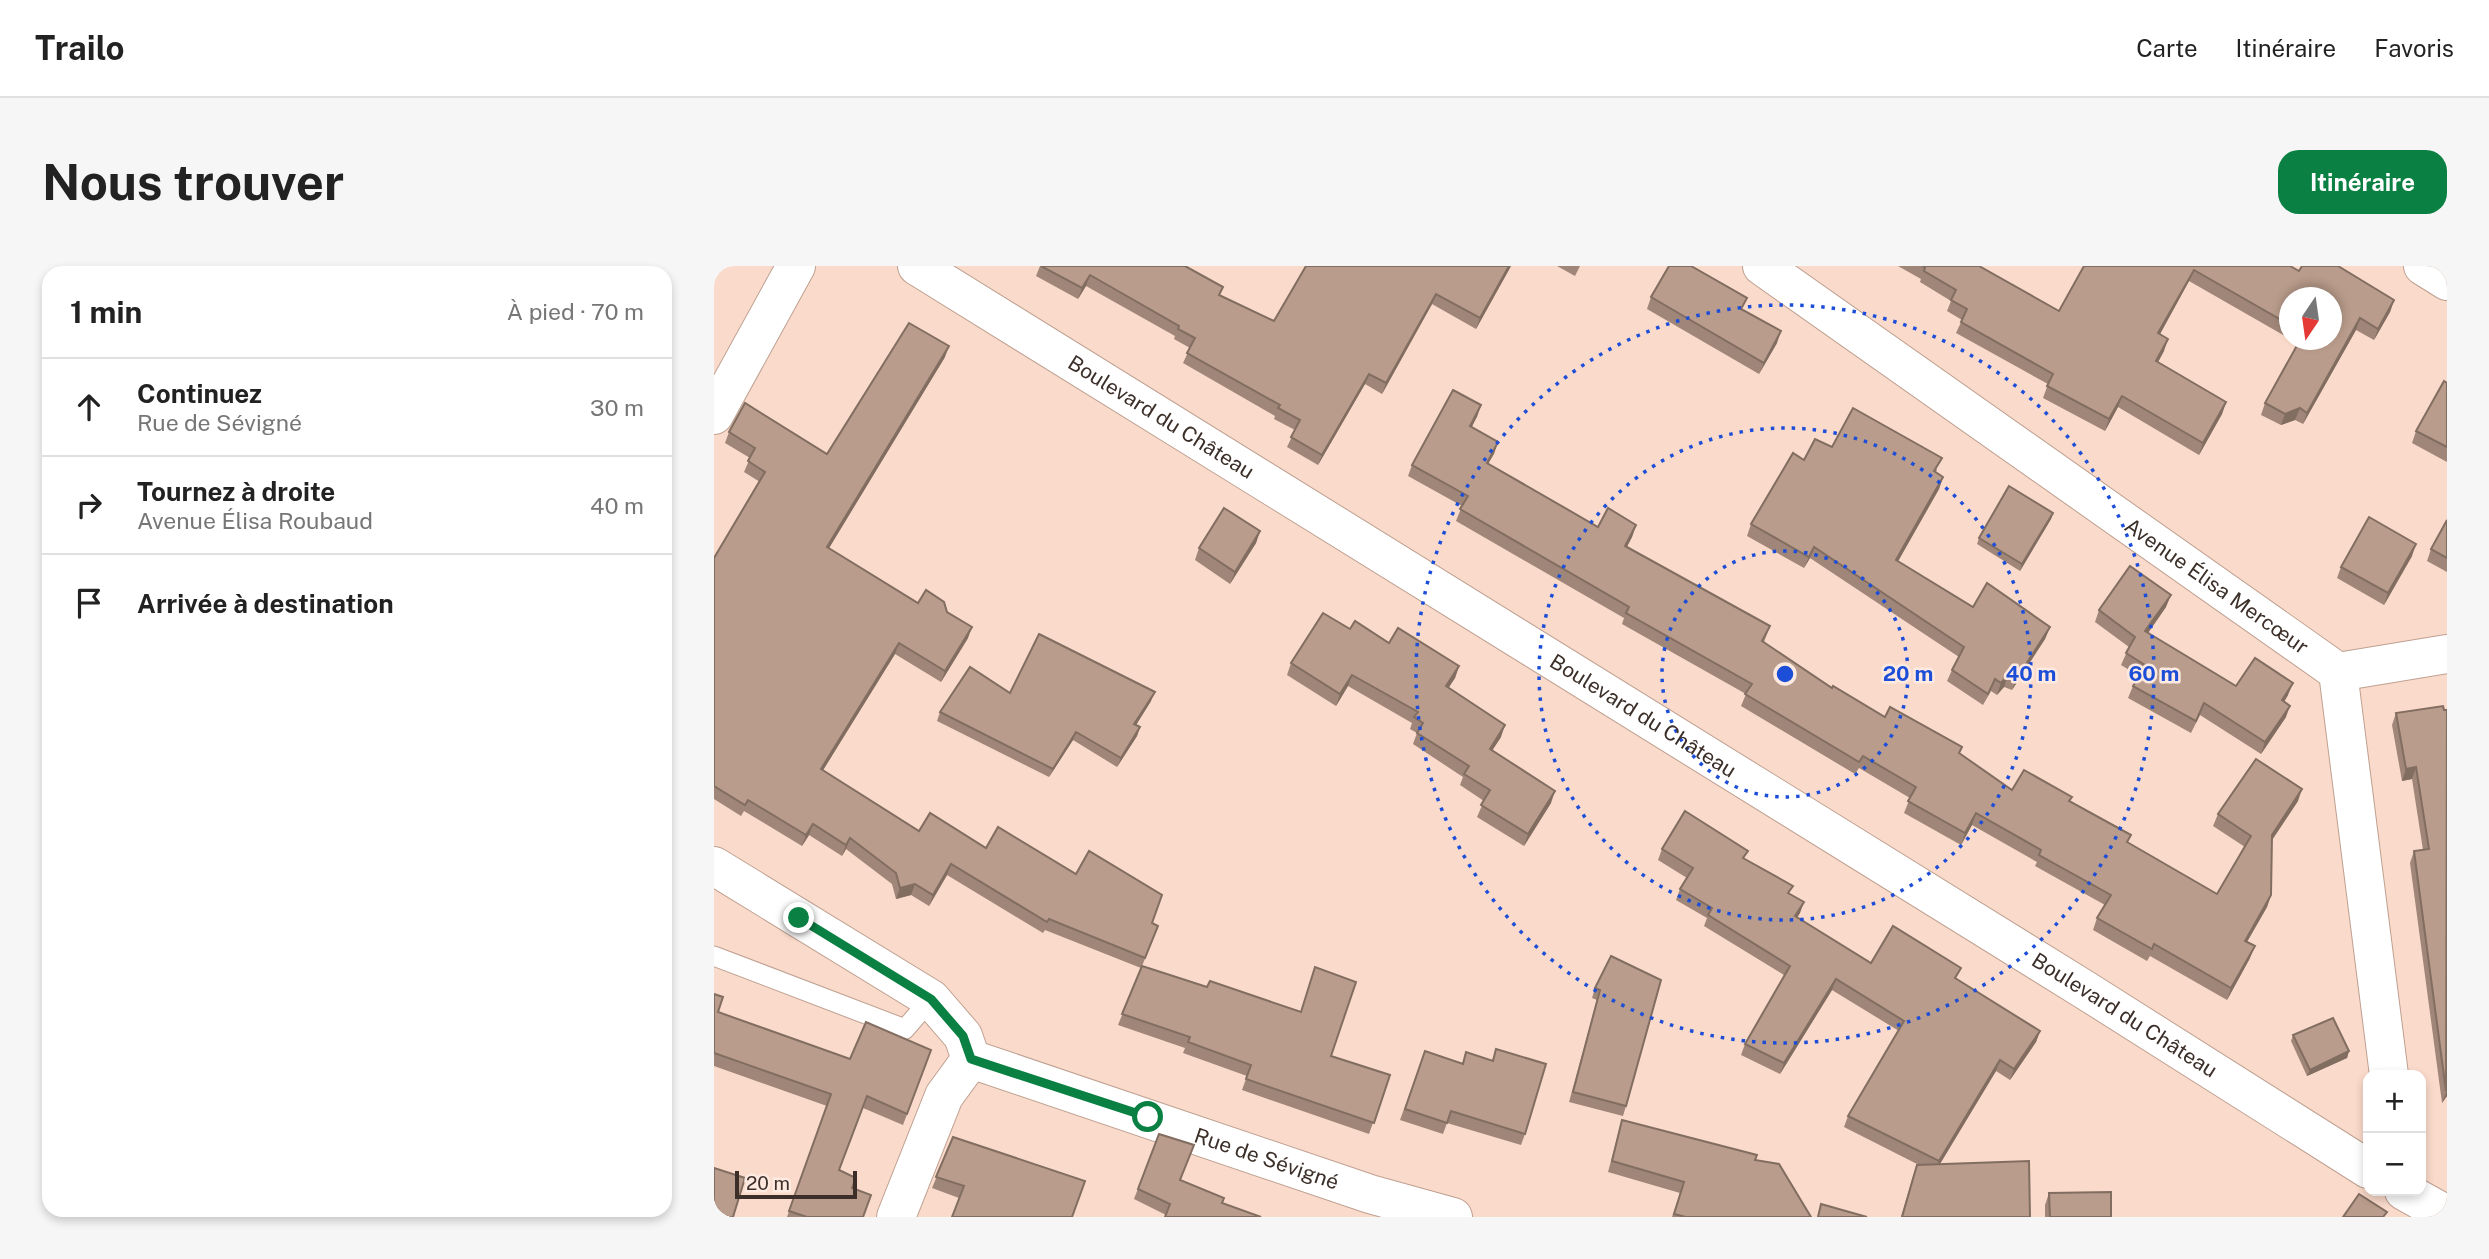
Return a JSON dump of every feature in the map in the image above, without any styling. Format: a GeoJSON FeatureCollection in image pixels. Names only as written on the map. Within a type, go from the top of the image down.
{"type":"FeatureCollection","features":[{"type":"Feature","properties":{"kind":"street"},"geometry":{"type":"LineString","coordinates":[[714,415],[796,266]]}},
{"type":"Feature","properties":{"kind":"street","name":"Boulevard du Château"},"geometry":{"type":"LineString","coordinates":[[917,266],[2085,989],[2363,1166]]}},
{"type":"Feature","properties":{"kind":"street","name":"Avenue Élisa Mercœur"},"geometry":{"type":"LineString","coordinates":[[1762,266],[2338,672]]}},
{"type":"Feature","properties":{"kind":"street"},"geometry":{"type":"LineString","coordinates":[[2423,266],[2447,281]]}},
{"type":"Feature","properties":{"kind":"street"},"geometry":{"type":"LineString","coordinates":[[2388,1070],[2338,672],[2447,654]]}},
{"type":"Feature","properties":{"kind":"street"},"geometry":{"type":"LineString","coordinates":[[714,866],[931,999],[963,1036],[971,1059],[944,1096],[896,1217]]}},
{"type":"Feature","properties":{"kind":"street","name":"Rue de Sévigné"},"geometry":{"type":"LineString","coordinates":[[971,1059],[1370,1194],[1453,1217]]}},
{"type":"Feature","properties":{"kind":"street"},"geometry":{"type":"LineString","coordinates":[[2418,1196],[2437,1203]]}},
{"type":"Feature","properties":{"kind":"lane"},"geometry":{"type":"LineString","coordinates":[[714,956],[905,1029],[931,999]]}},
{"type":"Feature","properties":{"kind":"building"},"geometry":{"type":"Polygon","coordinates":[[[1041,266],[1185,266],[1223,287],[1219,295],[1274,321],[1306,266],[1509,266],[1480,318],[1436,294],[1386,383],[1369,374],[1322,455],[1291,437],[1300,420],[1278,408],[1280,405],[1187,353],[1195,338],[1178,329],[1179,326],[1090,275],[1082,288],[1041,266]]]}},
{"type":"Feature","properties":{"kind":"building"},"geometry":{"type":"Polygon","coordinates":[[[1669,266],[1691,266],[1747,298],[1741,309],[1781,331],[1764,363],[1651,297],[1669,266]]]}},
{"type":"Feature","properties":{"kind":"building"},"geometry":{"type":"Polygon","coordinates":[[[1923,266],[1979,266],[2059,311],[2084,266],[2290,266],[2299,271],[2302,266],[2338,266],[2394,300],[2378,329],[2360,318],[2307,413],[2300,408],[2285,414],[2265,403],[2294,350],[2342,350],[2342,287],[2279,287],[2279,319],[2194,270],[2158,333],[2168,339],[2156,361],[2226,402],[2203,443],[2122,396],[2109,419],[2047,386],[2053,374],[1961,322],[1967,309],[1951,300],[1956,290],[1924,271],[1923,266]]]}},
{"type":"Feature","properties":{"kind":"building"},"geometry":{"type":"Polygon","coordinates":[[[909,323],[949,346],[827,547],[918,603],[926,590],[944,602],[947,612],[972,627],[945,671],[899,643],[821,769],[919,831],[930,813],[986,848],[998,827],[1076,874],[1089,851],[1162,895],[1152,923],[1158,926],[1145,958],[1049,919],[1047,922],[951,864],[933,895],[915,884],[900,888],[896,873],[850,838],[846,845],[813,824],[806,835],[748,800],[745,805],[714,786],[714,558],[765,472],[748,461],[755,448],[729,432],[745,403],[827,454],[909,323]]]}},
{"type":"Feature","properties":{"kind":"building"},"geometry":{"type":"Polygon","coordinates":[[[2444,381],[2447,383],[2447,447],[2416,431],[2444,381]]]}},
{"type":"Feature","properties":{"kind":"building"},"geometry":{"type":"Polygon","coordinates":[[[1453,390],[1481,405],[1470,426],[1498,442],[1487,463],[1598,527],[1608,508],[1636,525],[1625,546],[1770,626],[1762,641],[1832,688],[1833,686],[1885,717],[1890,707],[1962,747],[1959,753],[2012,790],[2024,770],[2072,797],[2069,801],[2131,835],[2127,842],[2217,894],[2251,836],[2218,814],[2256,759],[2302,789],[2272,835],[2271,895],[2245,941],[2255,946],[2231,988],[2154,944],[2152,949],[2097,918],[2111,895],[2039,855],[2041,850],[1976,813],[1965,833],[1908,801],[1916,787],[1863,756],[1859,762],[1745,694],[1752,684],[1626,613],[1629,607],[1460,509],[1468,496],[1412,465],[1453,390]]]}},
{"type":"Feature","properties":{"kind":"building"},"geometry":{"type":"Polygon","coordinates":[[[1853,408],[1942,458],[1934,471],[1943,477],[1896,560],[1973,607],[1987,583],[2050,627],[2017,678],[2008,675],[2001,683],[1995,679],[1988,694],[1952,670],[1964,647],[1814,547],[1809,557],[1751,524],[1793,453],[1804,460],[1815,439],[1832,447],[1853,408]]]}},
{"type":"Feature","properties":{"kind":"building"},"geometry":{"type":"Polygon","coordinates":[[[2009,486],[2053,513],[2022,564],[1979,538],[2009,486]]]}},
{"type":"Feature","properties":{"kind":"building"},"geometry":{"type":"Polygon","coordinates":[[[1224,508],[1260,531],[1235,572],[1199,548],[1224,508]]]}},
{"type":"Feature","properties":{"kind":"building"},"geometry":{"type":"Polygon","coordinates":[[[2369,517],[2416,544],[2388,593],[2341,567],[2369,517]]]}},
{"type":"Feature","properties":{"kind":"building"},"geometry":{"type":"Polygon","coordinates":[[[2447,520],[2447,558],[2431,549],[2447,520]]]}},
{"type":"Feature","properties":{"kind":"building"},"geometry":{"type":"Polygon","coordinates":[[[2130,566],[2171,595],[2145,631],[2236,686],[2255,658],[2293,683],[2282,700],[2290,706],[2265,742],[2204,703],[2196,721],[2133,686],[2145,665],[2126,653],[2135,637],[2099,610],[2130,566]]]}},
{"type":"Feature","properties":{"kind":"building"},"geometry":{"type":"Polygon","coordinates":[[[1323,613],[1350,629],[1355,621],[1389,643],[1398,628],[1459,666],[1446,686],[1505,725],[1490,749],[1555,791],[1528,834],[1481,805],[1490,790],[1464,774],[1469,766],[1417,733],[1423,723],[1414,717],[1418,712],[1352,675],[1340,694],[1291,663],[1323,613]]]}},
{"type":"Feature","properties":{"kind":"building"},"geometry":{"type":"Polygon","coordinates":[[[1039,634],[1155,692],[1134,724],[1140,727],[1121,758],[1076,732],[1053,769],[940,712],[970,667],[1010,693],[1039,634]]]}},
{"type":"Feature","properties":{"kind":"building"},"geometry":{"type":"Polygon","coordinates":[[[2443,706],[2444,710],[2447,710],[2446,1091],[2414,851],[2429,849],[2416,767],[2406,769],[2396,713],[2443,706]]]}},
{"type":"Feature","properties":{"kind":"building"},"geometry":{"type":"Polygon","coordinates":[[[1685,811],[1748,851],[1743,858],[1793,886],[1788,893],[1804,902],[1795,916],[1871,963],[1893,926],[1961,968],[1955,978],[2040,1031],[2014,1069],[2000,1060],[1939,1161],[1848,1116],[1904,1021],[1836,979],[1784,1063],[1745,1044],[1790,966],[1708,915],[1712,908],[1680,889],[1693,868],[1662,849],[1685,811]]]}},
{"type":"Feature","properties":{"kind":"building"},"geometry":{"type":"Polygon","coordinates":[[[1611,956],[1661,980],[1626,1106],[1573,1092],[1600,990],[1595,988],[1611,956]]]}},
{"type":"Feature","properties":{"kind":"building"},"geometry":{"type":"Polygon","coordinates":[[[1142,966],[1207,987],[1210,981],[1301,1012],[1315,967],[1356,982],[1331,1056],[1390,1075],[1374,1123],[1246,1079],[1251,1065],[1188,1042],[1190,1037],[1122,1014],[1142,966]]]}},
{"type":"Feature","properties":{"kind":"building"},"geometry":{"type":"Polygon","coordinates":[[[714,994],[723,997],[718,1012],[850,1059],[866,1022],[931,1050],[907,1114],[867,1096],[839,1170],[856,1178],[852,1188],[871,1195],[863,1217],[807,1217],[789,1211],[831,1094],[714,1053],[714,994]]]}},
{"type":"Feature","properties":{"kind":"building"},"geometry":{"type":"Polygon","coordinates":[[[2333,1018],[2349,1051],[2310,1070],[2293,1035],[2333,1018]]]}},
{"type":"Feature","properties":{"kind":"building"},"geometry":{"type":"Polygon","coordinates":[[[1496,1049],[1546,1064],[1525,1134],[1451,1111],[1447,1123],[1405,1109],[1425,1051],[1463,1064],[1466,1052],[1493,1061],[1496,1049]]]}},
{"type":"Feature","properties":{"kind":"building"},"geometry":{"type":"Polygon","coordinates":[[[1622,1120],[1757,1155],[1755,1160],[1779,1164],[1811,1217],[1686,1217],[1674,1214],[1684,1182],[1612,1161],[1622,1120]]]}},
{"type":"Feature","properties":{"kind":"building"},"geometry":{"type":"Polygon","coordinates":[[[1159,1134],[1194,1145],[1180,1180],[1224,1198],[1222,1203],[1261,1217],[1165,1217],[1170,1204],[1138,1189],[1159,1134]]]}},
{"type":"Feature","properties":{"kind":"building"},"geometry":{"type":"Polygon","coordinates":[[[953,1137],[1085,1181],[1072,1217],[952,1217],[964,1186],[936,1177],[953,1137]]]}},
{"type":"Feature","properties":{"kind":"building"},"geometry":{"type":"Polygon","coordinates":[[[2029,1161],[2030,1217],[1902,1217],[1917,1165],[2029,1161]]]}},
{"type":"Feature","properties":{"kind":"building"},"geometry":{"type":"Polygon","coordinates":[[[714,1168],[745,1178],[733,1217],[714,1213],[714,1168]]]}},
{"type":"Feature","properties":{"kind":"building"},"geometry":{"type":"Polygon","coordinates":[[[2111,1192],[2111,1217],[2050,1217],[2049,1193],[2111,1192]]]}},
{"type":"Feature","properties":{"kind":"building"},"geometry":{"type":"Polygon","coordinates":[[[2359,1194],[2387,1212],[2383,1217],[2343,1217],[2359,1194]]]}},
{"type":"Feature","properties":{"kind":"building"},"geometry":{"type":"Polygon","coordinates":[[[1821,1204],[1867,1217],[1818,1217],[1821,1204]]]}},
{"type":"Feature","properties":{"kind":"route"},"geometry":{"type":"LineString","coordinates":[[799,918],[931,999],[963,1036],[971,1059],[1148,1117]]}}]}
